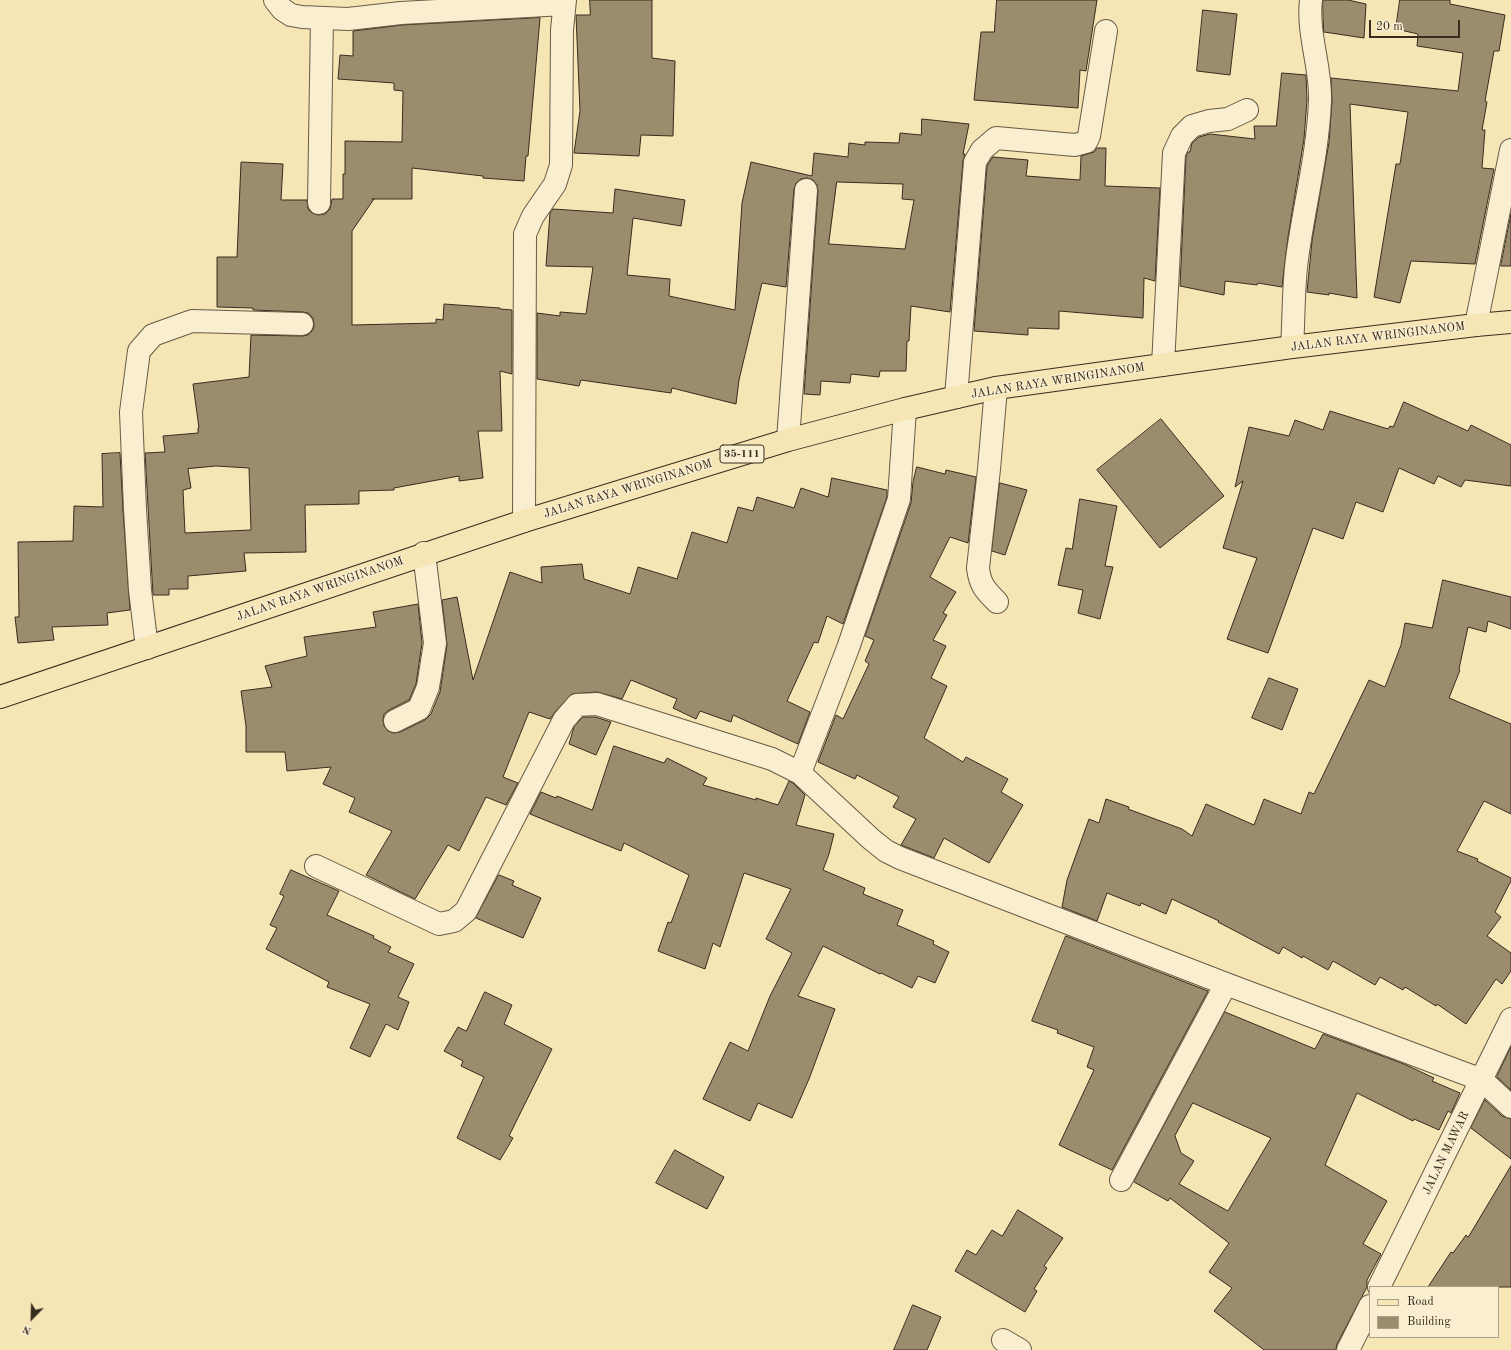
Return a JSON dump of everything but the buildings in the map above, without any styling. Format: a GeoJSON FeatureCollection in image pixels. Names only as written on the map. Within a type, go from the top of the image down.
{"type":"FeatureCollection","features":[{"type":"Feature","properties":{"kind":"main road","name":"JALAN RAYA WRINGINANOM"},"geometry":{"type":"LineString","coordinates":[[0,697],[424,553],[524,521],[788,440],[905,409],[996,388],[1292,347],[1511,322]]}},
{"type":"Feature","properties":{"kind":"street"},"geometry":{"type":"LineString","coordinates":[[275,0],[282,9],[291,15],[348,19],[400,13],[565,2],[562,30],[562,165],[555,184],[533,216],[525,234],[524,521]]}},
{"type":"Feature","properties":{"kind":"street"},"geometry":{"type":"LineString","coordinates":[[1292,347],[1297,260],[1317,144],[1320,99],[1319,73],[1309,14],[1311,0]]}},
{"type":"Feature","properties":{"kind":"street"},"geometry":{"type":"LineString","coordinates":[[319,204],[322,18]]}},
{"type":"Feature","properties":{"kind":"street"},"geometry":{"type":"LineString","coordinates":[[956,397],[975,162],[982,150],[996,138],[1075,145],[1086,142],[1089,136],[1106,31]]}},
{"type":"Feature","properties":{"kind":"street"},"geometry":{"type":"LineString","coordinates":[[1163,365],[1174,154],[1182,136],[1192,126],[1209,121],[1228,119],[1247,110]]}},
{"type":"Feature","properties":{"kind":"street"},"geometry":{"type":"LineString","coordinates":[[1476,325],[1511,150]]}},
{"type":"Feature","properties":{"kind":"street"},"geometry":{"type":"LineString","coordinates":[[788,440],[806,190]]}},
{"type":"Feature","properties":{"kind":"street"},"geometry":{"type":"LineString","coordinates":[[147,648],[140,590],[131,412],[139,351],[153,335],[192,321],[302,324]]}},
{"type":"Feature","properties":{"kind":"street"},"geometry":{"type":"LineString","coordinates":[[996,388],[978,568],[979,579],[984,590],[997,602]]}},
{"type":"Feature","properties":{"kind":"street"},"geometry":{"type":"LineString","coordinates":[[800,773],[848,648],[899,499],[905,409]]}},
{"type":"Feature","properties":{"kind":"street"},"geometry":{"type":"LineString","coordinates":[[395,721],[419,709],[428,687],[435,643],[424,553]]}},
{"type":"Feature","properties":{"kind":"street"},"geometry":{"type":"LineString","coordinates":[[316,866],[440,924],[454,921],[466,911],[564,720],[577,705],[596,704],[772,760],[800,773],[871,840],[900,858],[1226,984],[1482,1080],[1511,1107]]}},
{"type":"Feature","properties":{"kind":"street"},"geometry":{"type":"LineString","coordinates":[[1122,1180],[1226,984]]}},
{"type":"Feature","properties":{"kind":"street","name":"JALAN MAWAR"},"geometry":{"type":"LineString","coordinates":[[1379,1286],[1510,1024]]}},
{"type":"Feature","properties":{"kind":"street"},"geometry":{"type":"LineString","coordinates":[[1348,1350],[1369,1308]]}}]}
